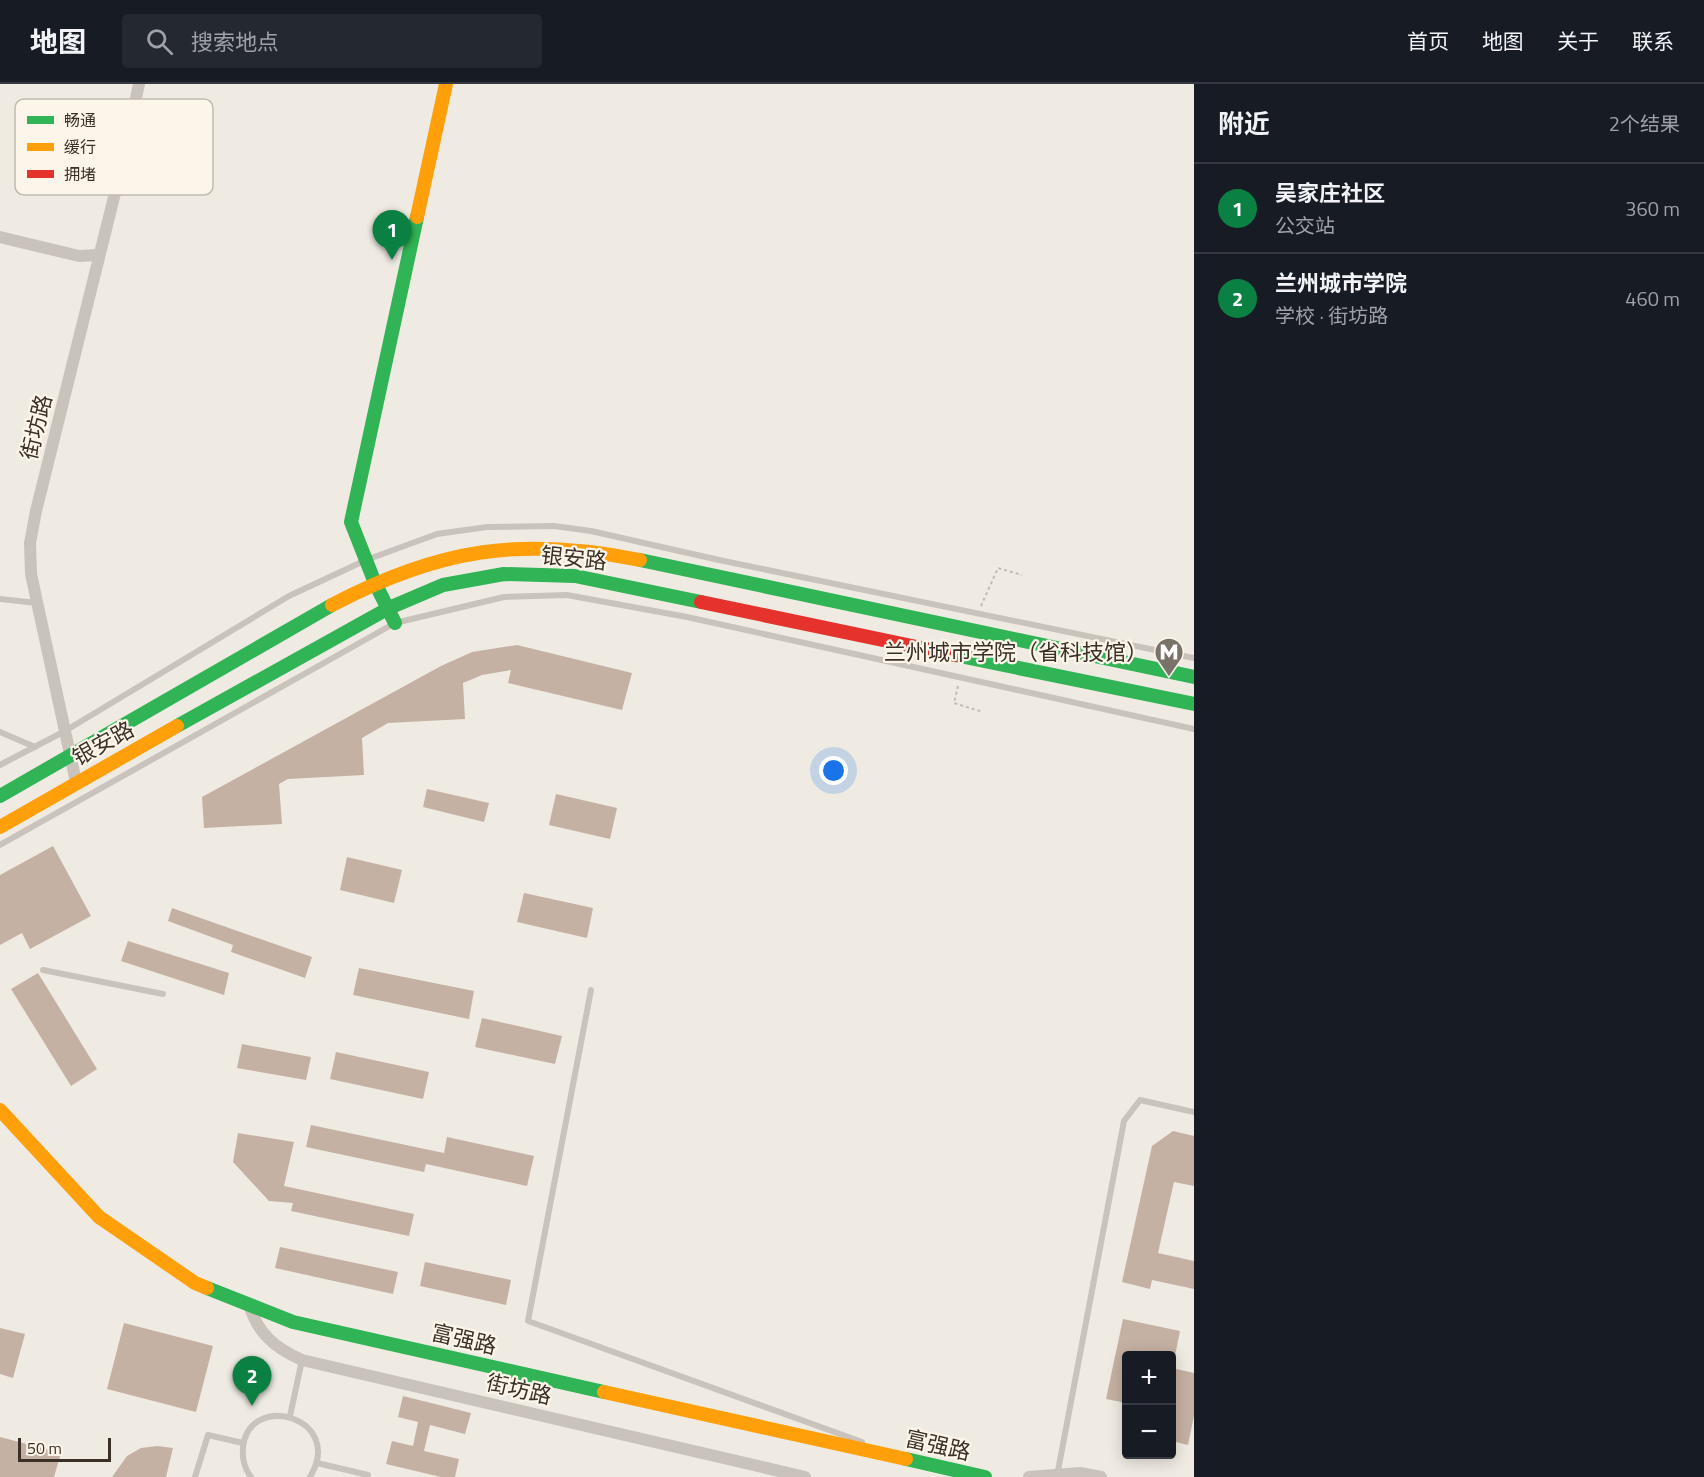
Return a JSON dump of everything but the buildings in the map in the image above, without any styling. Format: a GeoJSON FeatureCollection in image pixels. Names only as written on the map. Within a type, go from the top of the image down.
{"type":"FeatureCollection","features":[{"type":"Feature","properties":{"kind":"main road"},"geometry":{"type":"LineString","coordinates":[[395,623],[375,583],[351,522],[446,84]]}},
{"type":"Feature","properties":{"kind":"main road","name":"银安路"},"geometry":{"type":"LineString","coordinates":[[0,796],[312,615],[375,583],[467,552],[513,547],[567,548],[644,561],[1194,677]]}},
{"type":"Feature","properties":{"kind":"main road","name":"银安路"},"geometry":{"type":"LineString","coordinates":[[0,827],[76,782],[389,608],[453,583],[504,574],[575,576],[1194,704]]}},
{"type":"Feature","properties":{"kind":"main road","name":"富强路"},"geometry":{"type":"LineString","coordinates":[[0,1110],[99,1217],[195,1283],[293,1322],[978,1476]]}},
{"type":"Feature","properties":{"kind":"street","name":"街坊路"},"geometry":{"type":"LineString","coordinates":[[135,99],[139,84]]}},
{"type":"Feature","properties":{"kind":"street","name":"街坊路"},"geometry":{"type":"LineString","coordinates":[[76,782],[31,574],[30,543],[113,195]]}},
{"type":"Feature","properties":{"kind":"street"},"geometry":{"type":"LineString","coordinates":[[0,237],[79,256],[99,255]]}},
{"type":"Feature","properties":{"kind":"street","name":"街坊路"},"geometry":{"type":"LineString","coordinates":[[249,1304],[252,1317],[265,1336],[282,1351],[302,1360],[805,1477]]}},
{"type":"Feature","properties":{"kind":"street"},"geometry":{"type":"LineString","coordinates":[[1029,1477],[1080,1473],[1101,1477]]}},
{"type":"Feature","properties":{"kind":"lane"},"geometry":{"type":"LineString","coordinates":[[0,765],[65,731],[290,596],[366,560],[437,534],[487,527],[554,525],[1194,658]]}},
{"type":"Feature","properties":{"kind":"lane"},"geometry":{"type":"LineString","coordinates":[[0,845],[395,623],[504,597],[567,595],[699,620],[1194,729]]}},
{"type":"Feature","properties":{"kind":"lane"},"geometry":{"type":"LineString","coordinates":[[0,599],[37,603]]}},
{"type":"Feature","properties":{"kind":"lane"},"geometry":{"type":"LineString","coordinates":[[0,732],[35,747]]}},
{"type":"Feature","properties":{"kind":"lane"},"geometry":{"type":"LineString","coordinates":[[42,970],[163,994]]}},
{"type":"Feature","properties":{"kind":"lane"},"geometry":{"type":"LineString","coordinates":[[591,990],[528,1320],[857,1440],[978,1476]]}},
{"type":"Feature","properties":{"kind":"lane"},"geometry":{"type":"LineString","coordinates":[[1057,1476],[1124,1121],[1140,1100],[1194,1112]]}},
{"type":"Feature","properties":{"kind":"lane"},"geometry":{"type":"LineString","coordinates":[[290,1416],[302,1360]]}},
{"type":"Feature","properties":{"kind":"lane"},"geometry":{"type":"LineString","coordinates":[[251,1477],[242,1458],[243,1443],[250,1430],[261,1420],[275,1415],[290,1416],[304,1423],[314,1434],[318,1448],[317,1463],[310,1477]]}},
{"type":"Feature","properties":{"kind":"lane"},"geometry":{"type":"LineString","coordinates":[[195,1477],[208,1435],[243,1443]]}},
{"type":"Feature","properties":{"kind":"lane"},"geometry":{"type":"LineString","coordinates":[[317,1463],[368,1475],[368,1477]]}},
{"type":"Feature","properties":{"kind":"path"},"geometry":{"type":"LineString","coordinates":[[977,613],[998,568],[1022,574]]}},
{"type":"Feature","properties":{"kind":"path"},"geometry":{"type":"LineString","coordinates":[[960,678],[954,703],[983,712]]}},
{"type":"Feature","properties":{"kind":"traffic: fast"},"geometry":{"type":"LineString","coordinates":[[395,623],[375,583],[351,522],[417,217]]}},
{"type":"Feature","properties":{"kind":"traffic: fast"},"geometry":{"type":"LineString","coordinates":[[640,560],[1194,677]]}},
{"type":"Feature","properties":{"kind":"traffic: fast"},"geometry":{"type":"LineString","coordinates":[[177,726],[389,608],[443,585],[504,574],[575,576],[701,602]]}},
{"type":"Feature","properties":{"kind":"traffic: fast"},"geometry":{"type":"LineString","coordinates":[[0,796],[332,605]]}},
{"type":"Feature","properties":{"kind":"traffic: fast"},"geometry":{"type":"LineString","coordinates":[[955,655],[1194,704]]}},
{"type":"Feature","properties":{"kind":"traffic: fast"},"geometry":{"type":"LineString","coordinates":[[207,1288],[293,1322],[604,1392]]}},
{"type":"Feature","properties":{"kind":"traffic: fast"},"geometry":{"type":"LineString","coordinates":[[906,1459],[985,1477]]}},
{"type":"Feature","properties":{"kind":"traffic: slow"},"geometry":{"type":"LineString","coordinates":[[417,217],[446,84]]}},
{"type":"Feature","properties":{"kind":"traffic: slow"},"geometry":{"type":"LineString","coordinates":[[332,605],[408,571],[481,552],[557,549],[640,560]]}},
{"type":"Feature","properties":{"kind":"traffic: slow"},"geometry":{"type":"LineString","coordinates":[[0,827],[177,726]]}},
{"type":"Feature","properties":{"kind":"traffic: slow"},"geometry":{"type":"LineString","coordinates":[[0,1110],[99,1217],[195,1283],[207,1288]]}},
{"type":"Feature","properties":{"kind":"traffic: slow"},"geometry":{"type":"LineString","coordinates":[[604,1392],[906,1459]]}},
{"type":"Feature","properties":{"kind":"traffic: jam"},"geometry":{"type":"LineString","coordinates":[[701,602],[955,655]]}},
{"type":"Feature","properties":{"kind":"place","name":"吴家庄社区"},"geometry":{"type":"Point","coordinates":[392,260]}},
{"type":"Feature","properties":{"kind":"place","name":"兰州城市学院（省科技馆）"},"geometry":{"type":"Point","coordinates":[1169,678]}},
{"type":"Feature","properties":{"kind":"place","name":"兰州城市学院"},"geometry":{"type":"Point","coordinates":[252,1406]}}]}
